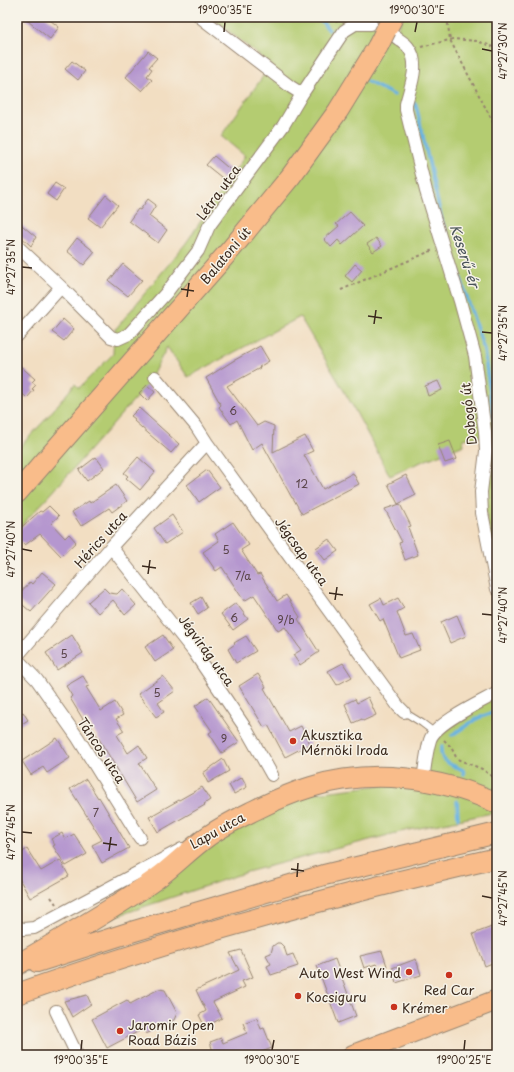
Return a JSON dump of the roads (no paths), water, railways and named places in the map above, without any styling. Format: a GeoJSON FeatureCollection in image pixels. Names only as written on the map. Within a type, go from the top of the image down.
{"type":"FeatureCollection","features":[{"type":"Feature","properties":{"kind":"main road","name":"Balatoni út"},"geometry":{"type":"LineString","coordinates":[[17,493],[232,248],[310,151],[338,111],[378,46],[393,17]]}},
{"type":"Feature","properties":{"kind":"main road","name":"Lapu utca"},"geometry":{"type":"LineString","coordinates":[[208,836],[241,816],[282,797],[312,786],[350,779],[374,777],[424,780],[467,791],[497,803]]}},
{"type":"Feature","properties":{"kind":"main road"},"geometry":{"type":"LineString","coordinates":[[17,967],[324,875],[497,833]]}},
{"type":"Feature","properties":{"kind":"main road"},"geometry":{"type":"LineString","coordinates":[[17,967],[63,937],[111,910],[157,878],[208,836]]}},
{"type":"Feature","properties":{"kind":"main road"},"geometry":{"type":"LineString","coordinates":[[17,994],[118,960],[265,916],[497,858]]}},
{"type":"Feature","properties":{"kind":"main road"},"geometry":{"type":"LineString","coordinates":[[353,1055],[497,1000]]}},
{"type":"Feature","properties":{"kind":"street"},"geometry":{"type":"LineString","coordinates":[[200,17],[302,94]]}},
{"type":"Feature","properties":{"kind":"street","name":"Létra utca"},"geometry":{"type":"LineString","coordinates":[[17,246],[111,337],[118,339],[128,334],[167,292],[198,251],[209,226],[283,126],[302,94],[344,31],[355,24],[371,24]]}},
{"type":"Feature","properties":{"kind":"street","name":"Dobogó út"},"geometry":{"type":"LineString","coordinates":[[396,37],[407,46],[412,56],[414,70],[406,110],[426,191],[475,356],[486,451],[481,492],[482,513],[497,589]]}},
{"type":"Feature","properties":{"kind":"street"},"geometry":{"type":"LineString","coordinates":[[177,278],[192,294]]}},
{"type":"Feature","properties":{"kind":"street"},"geometry":{"type":"LineString","coordinates":[[17,336],[61,287]]}},
{"type":"Feature","properties":{"kind":"street","name":"Jégcsap utca"},"geometry":{"type":"LineString","coordinates":[[155,377],[196,426],[398,706],[404,712]]}},
{"type":"Feature","properties":{"kind":"street","name":"Hérics utca"},"geometry":{"type":"LineString","coordinates":[[17,657],[111,547],[207,443]]}},
{"type":"Feature","properties":{"kind":"street","name":"Jégvirág utca"},"geometry":{"type":"LineString","coordinates":[[111,547],[194,652],[246,729],[272,775]]}},
{"type":"Feature","properties":{"kind":"street","name":"Táncos utca"},"geometry":{"type":"LineString","coordinates":[[17,657],[38,680],[78,738],[140,838]]}},
{"type":"Feature","properties":{"kind":"street"},"geometry":{"type":"LineString","coordinates":[[424,780],[430,739],[434,732],[446,722],[497,693]]}},
{"type":"Feature","properties":{"kind":"street","name":"Lapu utca"},"geometry":{"type":"LineString","coordinates":[[20,928],[34,928],[208,836]]}},
{"type":"Feature","properties":{"kind":"street"},"geometry":{"type":"LineString","coordinates":[[56,1011],[77,1055]]}},
{"type":"Feature","properties":{"kind":"lane","name":"Jégcsap utca"},"geometry":{"type":"LineString","coordinates":[[404,712],[422,722],[434,732]]}},
{"type":"Feature","properties":{"kind":"waterway","name":"Keserű-ér"},"geometry":{"type":"LineString","coordinates":[[318,17],[329,30]]}},
{"type":"Feature","properties":{"kind":"waterway","name":"Keserű-ér"},"geometry":{"type":"LineString","coordinates":[[366,81],[394,95]]}},
{"type":"Feature","properties":{"kind":"waterway","name":"Keserű-ér"},"geometry":{"type":"LineString","coordinates":[[410,101],[416,105],[442,221],[484,350],[497,444]]}},
{"type":"Feature","properties":{"kind":"waterway","name":"Keserű-ér"},"geometry":{"type":"LineString","coordinates":[[452,735],[478,718],[497,711]]}},
{"type":"Feature","properties":{"kind":"waterway","name":"Keserű-ér"},"geometry":{"type":"LineString","coordinates":[[442,746],[441,751],[446,762],[463,770],[464,774]]}},
{"type":"Feature","properties":{"kind":"waterway","name":"Keserű-ér"},"geometry":{"type":"LineString","coordinates":[[457,801],[458,818]]}},
{"type":"Feature","properties":{"kind":"place","name":"Akusztika Mérnöki Iroda"},"geometry":{"type":"Point","coordinates":[293,741]}},
{"type":"Feature","properties":{"kind":"place","name":"Auto West Wind"},"geometry":{"type":"Point","coordinates":[409,972]}},
{"type":"Feature","properties":{"kind":"place","name":"Red Car"},"geometry":{"type":"Point","coordinates":[449,975]}},
{"type":"Feature","properties":{"kind":"place","name":"Kocsiguru"},"geometry":{"type":"Point","coordinates":[298,996]}},
{"type":"Feature","properties":{"kind":"place","name":"Krémer"},"geometry":{"type":"Point","coordinates":[394,1007]}},
{"type":"Feature","properties":{"kind":"place","name":"Jaromir Open Road Bázis"},"geometry":{"type":"Point","coordinates":[120,1031]}}]}
